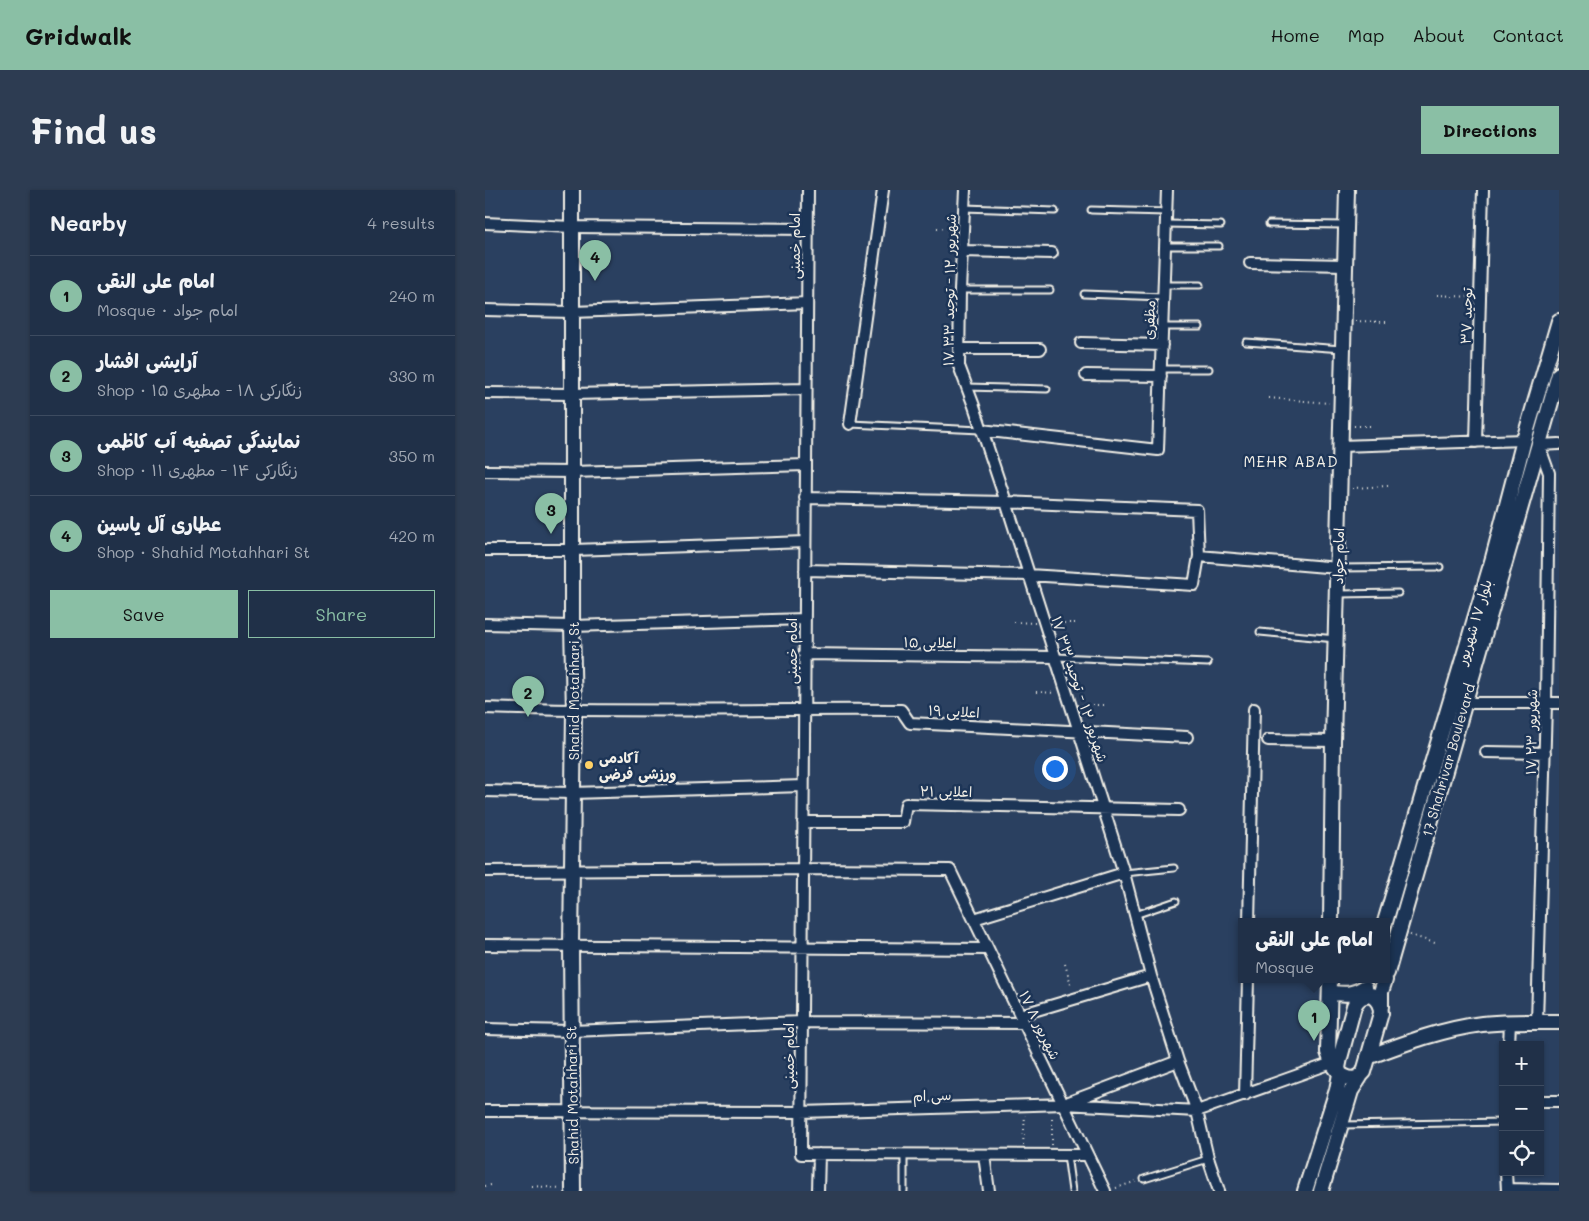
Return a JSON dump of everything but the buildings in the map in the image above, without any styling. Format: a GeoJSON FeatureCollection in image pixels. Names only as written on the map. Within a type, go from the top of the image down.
{"type":"FeatureCollection","features":[{"type":"Feature","properties":{"kind":"main road","name":"Shahid Motahhari St"},"geometry":{"type":"LineString","coordinates":[[572,190],[572,626],[574,711],[571,870],[571,1031],[573,1190]]}},
{"type":"Feature","properties":{"kind":"main road","name":"امام جواد"},"geometry":{"type":"LineString","coordinates":[[1331,918],[1333,741],[1347,190]]}},
{"type":"Feature","properties":{"kind":"main road","name":"بلوار ۱۷ شهریور"},"geometry":{"type":"LineString","coordinates":[[1386,918],[1490,568],[1524,440],[1559,321]]}},
{"type":"Feature","properties":{"kind":"main road","name":"17 Shahrivar Boulevard"},"geometry":{"type":"LineString","coordinates":[[1390,962],[1539,445],[1554,407],[1559,374]]}},
{"type":"Feature","properties":{"kind":"main road"},"geometry":{"type":"LineString","coordinates":[[1321,1191],[1351,1091],[1363,1072],[1368,1057],[1381,1013],[1381,992],[1384,983]]}},
{"type":"Feature","properties":{"kind":"main road"},"geometry":{"type":"LineString","coordinates":[[1360,1077],[1352,1079],[1337,1070],[1328,1052],[1330,986],[1348,994],[1364,988]]}},
{"type":"Feature","properties":{"kind":"main road"},"geometry":{"type":"LineString","coordinates":[[1364,988],[1364,996],[1371,995],[1381,1007]]}},
{"type":"Feature","properties":{"kind":"main road"},"geometry":{"type":"LineString","coordinates":[[1305,1191],[1337,1090],[1339,1058],[1355,1006],[1364,988]]}},
{"type":"Feature","properties":{"kind":"main road"},"geometry":{"type":"LineString","coordinates":[[1368,1057],[1406,1042],[1448,1030],[1481,1024],[1559,1022]]}},
{"type":"Feature","properties":{"kind":"street","name":"امام خمینی"},"geometry":{"type":"LineString","coordinates":[[808,190],[801,1154],[819,1154]]}},
{"type":"Feature","properties":{"kind":"street"},"geometry":{"type":"LineString","coordinates":[[850,424],[883,190]]}},
{"type":"Feature","properties":{"kind":"street","name":"۱۷ شهریور ۱۲ - توحید ۳۳"},"geometry":{"type":"LineString","coordinates":[[965,190],[960,290],[959,366],[1006,502],[1028,575],[1080,730],[1124,873],[1151,976],[1178,1061],[1197,1112],[1219,1191]]}},
{"type":"Feature","properties":{"kind":"street","name":"مظفری"},"geometry":{"type":"LineString","coordinates":[[981,430],[1158,450],[1167,190]]}},
{"type":"Feature","properties":{"kind":"street","name":"توحید ۳۷"},"geometry":{"type":"LineString","coordinates":[[1476,442],[1483,190]]}},
{"type":"Feature","properties":{"kind":"street"},"geometry":{"type":"LineString","coordinates":[[485,223],[572,227],[807,230]]}},
{"type":"Feature","properties":{"kind":"street"},"geometry":{"type":"LineString","coordinates":[[962,251],[1052,253]]}},
{"type":"Feature","properties":{"kind":"street"},"geometry":{"type":"LineString","coordinates":[[1250,263],[1345,265]]}},
{"type":"Feature","properties":{"kind":"street"},"geometry":{"type":"LineString","coordinates":[[485,310],[573,312],[807,303]]}},
{"type":"Feature","properties":{"kind":"street"},"geometry":{"type":"LineString","coordinates":[[1081,343],[1162,345]]}},
{"type":"Feature","properties":{"kind":"street"},"geometry":{"type":"LineString","coordinates":[[959,349],[1040,350]]}},
{"type":"Feature","properties":{"kind":"street"},"geometry":{"type":"LineString","coordinates":[[1086,375],[1161,373]]}},
{"type":"Feature","properties":{"kind":"street"},"geometry":{"type":"LineString","coordinates":[[485,394],[572,394],[806,388]]}},
{"type":"Feature","properties":{"kind":"street"},"geometry":{"type":"LineString","coordinates":[[1341,446],[1524,440]]}},
{"type":"Feature","properties":{"kind":"street"},"geometry":{"type":"LineString","coordinates":[[1539,445],[1559,444]]}},
{"type":"Feature","properties":{"kind":"street","name":"۱۷ شهریور ۲۳"},"geometry":{"type":"LineString","coordinates":[[1537,1022],[1545,753],[1549,473],[1539,445]]}},
{"type":"Feature","properties":{"kind":"street"},"geometry":{"type":"LineString","coordinates":[[485,471],[572,472],[806,464]]}},
{"type":"Feature","properties":{"kind":"street"},"geometry":{"type":"LineString","coordinates":[[805,498],[1006,502],[1197,510],[1199,556],[1194,585],[1028,575],[805,570]]}},
{"type":"Feature","properties":{"kind":"street"},"geometry":{"type":"LineString","coordinates":[[485,550],[573,550],[805,542]]}},
{"type":"Feature","properties":{"kind":"street"},"geometry":{"type":"LineString","coordinates":[[1199,556],[1338,568]]}},
{"type":"Feature","properties":{"kind":"street"},"geometry":{"type":"LineString","coordinates":[[485,624],[572,626],[805,619]]}},
{"type":"Feature","properties":{"kind":"street","name":"اعلایی ۱۵"},"geometry":{"type":"LineString","coordinates":[[804,654],[1055,657]]}},
{"type":"Feature","properties":{"kind":"street"},"geometry":{"type":"LineString","coordinates":[[1464,703],[1559,703]]}},
{"type":"Feature","properties":{"kind":"street"},"geometry":{"type":"LineString","coordinates":[[485,708],[574,711],[804,709]]}},
{"type":"Feature","properties":{"kind":"street","name":"اعلایی ۱۹"},"geometry":{"type":"LineString","coordinates":[[804,709],[901,710],[911,723],[1080,730]]}},
{"type":"Feature","properties":{"kind":"street"},"geometry":{"type":"LineString","coordinates":[[1249,918],[1254,709]]}},
{"type":"Feature","properties":{"kind":"street"},"geometry":{"type":"LineString","coordinates":[[1080,730],[1187,737]]}},
{"type":"Feature","properties":{"kind":"street"},"geometry":{"type":"LineString","coordinates":[[1268,740],[1333,741]]}},
{"type":"Feature","properties":{"kind":"street"},"geometry":{"type":"LineString","coordinates":[[1486,752],[1545,753]]}},
{"type":"Feature","properties":{"kind":"street"},"geometry":{"type":"LineString","coordinates":[[485,791],[572,793],[803,786]]}},
{"type":"Feature","properties":{"kind":"street","name":"اعلایی ۲۱"},"geometry":{"type":"LineString","coordinates":[[803,822],[903,822],[906,804],[1104,808]]}},
{"type":"Feature","properties":{"kind":"street"},"geometry":{"type":"LineString","coordinates":[[1104,808],[1179,810]]}},
{"type":"Feature","properties":{"kind":"street"},"geometry":{"type":"LineString","coordinates":[[485,871],[803,869]]}},
{"type":"Feature","properties":{"kind":"street","name":"۱۷ شهریور ۸"},"geometry":{"type":"LineString","coordinates":[[803,869],[950,870],[1087,1155],[1109,1190]]}},
{"type":"Feature","properties":{"kind":"street"},"geometry":{"type":"LineString","coordinates":[[974,919],[1124,873]]}},
{"type":"Feature","properties":{"kind":"street"},"geometry":{"type":"LineString","coordinates":[[485,945],[802,946],[988,949]]}},
{"type":"Feature","properties":{"kind":"street"},"geometry":{"type":"LineString","coordinates":[[485,1029],[571,1031],[801,1022],[1022,1019],[1075,998],[1151,976]]}},
{"type":"Feature","properties":{"kind":"street"},"geometry":{"type":"LineString","coordinates":[[1245,1095],[1248,983]]}},
{"type":"Feature","properties":{"kind":"street"},"geometry":{"type":"LineString","coordinates":[[1509,1041],[1510,1022]]}},
{"type":"Feature","properties":{"kind":"street"},"geometry":{"type":"LineString","coordinates":[[1064,1104],[1178,1061]]}},
{"type":"Feature","properties":{"kind":"street"},"geometry":{"type":"LineString","coordinates":[[1064,1104],[1197,1112],[1245,1095],[1337,1070]]}},
{"type":"Feature","properties":{"kind":"street"},"geometry":{"type":"LineString","coordinates":[[1544,1101],[1559,1101]]}},
{"type":"Feature","properties":{"kind":"street","name":"سی ام"},"geometry":{"type":"LineString","coordinates":[[485,1111],[801,1112],[1064,1104]]}},
{"type":"Feature","properties":{"kind":"street"},"geometry":{"type":"LineString","coordinates":[[818,1191],[819,1154],[1087,1155]]}},
{"type":"Feature","properties":{"kind":"street"},"geometry":{"type":"LineString","coordinates":[[984,1154],[989,1191]]}},
{"type":"Feature","properties":{"kind":"street"},"geometry":{"type":"LineString","coordinates":[[1507,1176],[1507,1190],[1559,1190]]}},
{"type":"Feature","properties":{"kind":"lane"},"geometry":{"type":"LineString","coordinates":[[964,208],[1055,211]]}},
{"type":"Feature","properties":{"kind":"lane"},"geometry":{"type":"LineString","coordinates":[[1091,210],[1166,212]]}},
{"type":"Feature","properties":{"kind":"lane"},"geometry":{"type":"LineString","coordinates":[[1166,224],[1221,225]]}},
{"type":"Feature","properties":{"kind":"lane"},"geometry":{"type":"LineString","coordinates":[[1269,224],[1346,225]]}},
{"type":"Feature","properties":{"kind":"lane"},"geometry":{"type":"LineString","coordinates":[[1165,246],[1219,246]]}},
{"type":"Feature","properties":{"kind":"lane"},"geometry":{"type":"LineString","coordinates":[[1164,285],[1201,285]]}},
{"type":"Feature","properties":{"kind":"lane"},"geometry":{"type":"LineString","coordinates":[[960,290],[1050,290]]}},
{"type":"Feature","properties":{"kind":"lane"},"geometry":{"type":"LineString","coordinates":[[1084,294],[1163,297]]}},
{"type":"Feature","properties":{"kind":"lane"},"geometry":{"type":"LineString","coordinates":[[1163,327],[1200,327]]}},
{"type":"Feature","properties":{"kind":"lane"},"geometry":{"type":"LineString","coordinates":[[1245,342],[1343,349]]}},
{"type":"Feature","properties":{"kind":"lane"},"geometry":{"type":"LineString","coordinates":[[1161,373],[1209,369]]}},
{"type":"Feature","properties":{"kind":"lane"},"geometry":{"type":"LineString","coordinates":[[966,387],[1047,389]]}},
{"type":"Feature","properties":{"kind":"lane"},"geometry":{"type":"LineString","coordinates":[[850,424],[981,430]]}},
{"type":"Feature","properties":{"kind":"lane"},"geometry":{"type":"LineString","coordinates":[[1338,568],[1440,567]]}},
{"type":"Feature","properties":{"kind":"lane"},"geometry":{"type":"LineString","coordinates":[[1337,594],[1398,593]]}},
{"type":"Feature","properties":{"kind":"lane"},"geometry":{"type":"LineString","coordinates":[[1260,632],[1336,639]]}},
{"type":"Feature","properties":{"kind":"lane"},"geometry":{"type":"LineString","coordinates":[[1055,657],[1208,663]]}},
{"type":"Feature","properties":{"kind":"lane"},"geometry":{"type":"LineString","coordinates":[[1124,873],[1175,868]]}},
{"type":"Feature","properties":{"kind":"lane"},"geometry":{"type":"LineString","coordinates":[[1135,915],[1175,900]]}},
{"type":"Feature","properties":{"kind":"lane"},"geometry":{"type":"LineString","coordinates":[[1340,1125],[1499,1122]]}},
{"type":"Feature","properties":{"kind":"lane"},"geometry":{"type":"LineString","coordinates":[[903,1191],[904,1154]]}},
{"type":"Feature","properties":{"kind":"lane"},"geometry":{"type":"LineString","coordinates":[[1067,1155],[1072,1191]]}},
{"type":"Feature","properties":{"kind":"lane"},"geometry":{"type":"LineString","coordinates":[[1144,1179],[1209,1158]]}},
{"type":"Feature","properties":{"kind":"path"},"geometry":{"type":"LineString","coordinates":[[937,228],[963,229]]}},
{"type":"Feature","properties":{"kind":"path"},"geometry":{"type":"LineString","coordinates":[[1437,294],[1480,298]]}},
{"type":"Feature","properties":{"kind":"path"},"geometry":{"type":"LineString","coordinates":[[1344,321],[1387,322]]}},
{"type":"Feature","properties":{"kind":"path"},"geometry":{"type":"LineString","coordinates":[[1269,398],[1341,404]]}},
{"type":"Feature","properties":{"kind":"path"},"geometry":{"type":"LineString","coordinates":[[1341,426],[1374,426]]}},
{"type":"Feature","properties":{"kind":"path"},"geometry":{"type":"LineString","coordinates":[[1340,489],[1388,486]]}},
{"type":"Feature","properties":{"kind":"path"},"geometry":{"type":"LineString","coordinates":[[1014,622],[1077,623]]}},
{"type":"Feature","properties":{"kind":"path"},"geometry":{"type":"LineString","coordinates":[[1036,692],[1067,694]]}},
{"type":"Feature","properties":{"kind":"path"},"geometry":{"type":"LineString","coordinates":[[1071,705],[1107,705]]}},
{"type":"Feature","properties":{"kind":"path"},"geometry":{"type":"LineString","coordinates":[[1399,931],[1438,944]]}},
{"type":"Feature","properties":{"kind":"path"},"geometry":{"type":"LineString","coordinates":[[1065,964],[1075,998]]}},
{"type":"Feature","properties":{"kind":"path"},"geometry":{"type":"LineString","coordinates":[[1022,1155],[1025,1105]]}},
{"type":"Feature","properties":{"kind":"path"},"geometry":{"type":"LineString","coordinates":[[1052,1105],[1052,1155]]}},
{"type":"Feature","properties":{"kind":"path"},"geometry":{"type":"LineString","coordinates":[[1109,1190],[1144,1179]]}},
{"type":"Feature","properties":{"kind":"path"},"geometry":{"type":"LineString","coordinates":[[485,1186],[491,1185]]}},
{"type":"Feature","properties":{"kind":"path"},"geometry":{"type":"LineString","coordinates":[[532,1186],[573,1190]]}},
{"type":"Feature","properties":{"kind":"place","name":"عطاری آل یاسین"},"geometry":{"type":"Point","coordinates":[595,281]}},
{"type":"Feature","properties":{"kind":"place","name":"نمایندگی تصفیه آب کاظمی"},"geometry":{"type":"Point","coordinates":[551,534]}},
{"type":"Feature","properties":{"kind":"place","name":"آرایشی افشار"},"geometry":{"type":"Point","coordinates":[528,717]}},
{"type":"Feature","properties":{"kind":"place","name":"آکادمی ورزشی فرضی"},"geometry":{"type":"Point","coordinates":[589,765]}},
{"type":"Feature","properties":{"kind":"place","name":"امام علی النقی"},"geometry":{"type":"Point","coordinates":[1314,1041]}},
{"type":"Feature","properties":{"kind":"district","name":"MEHR ABAD"},"geometry":{"type":"Point","coordinates":[1291,461]}}]}
